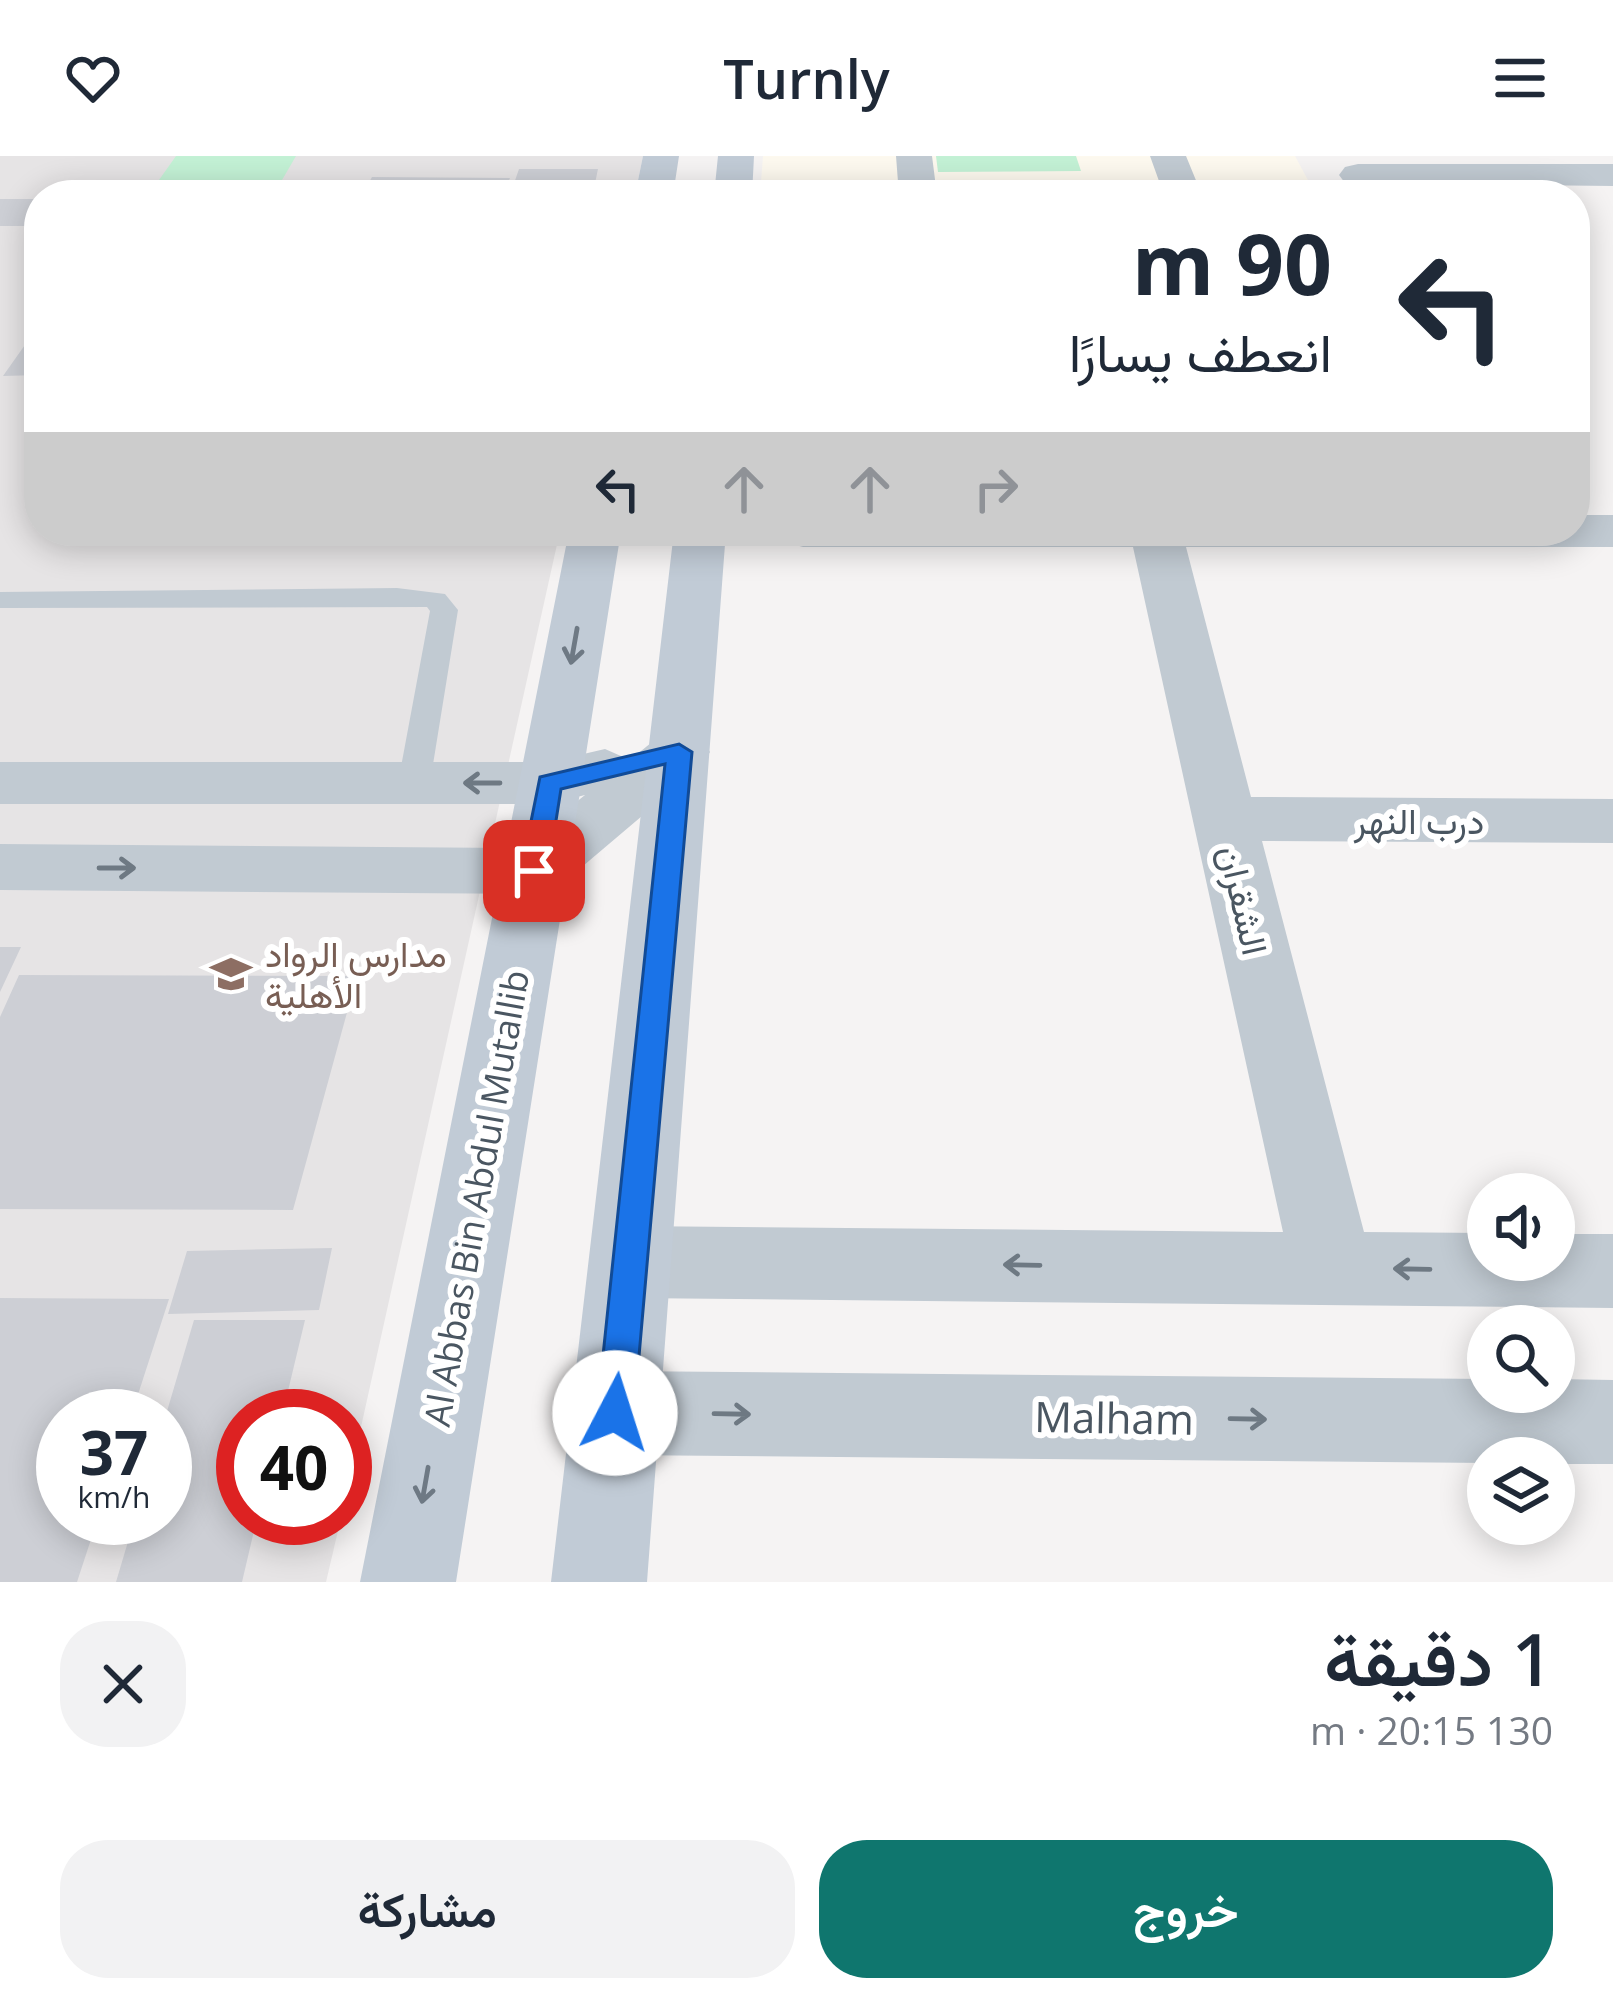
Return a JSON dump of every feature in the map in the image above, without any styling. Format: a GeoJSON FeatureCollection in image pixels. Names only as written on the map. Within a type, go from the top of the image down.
{"type":"FeatureCollection","features":[{"type":"Feature","properties":{"kind":"street"},"geometry":{"type":"LineString","coordinates":[[1358,175],[1613,175]]}},
{"type":"Feature","properties":{"kind":"street","name":"Al Abbas Bin Abdul Mutallib"},"geometry":{"type":"LineString","coordinates":[[408,1582],[592,546]]}},
{"type":"Feature","properties":{"kind":"street"},"geometry":{"type":"LineString","coordinates":[[599,1582],[699,546]]}},
{"type":"Feature","properties":{"kind":"street","name":"الشقران"},"geometry":{"type":"LineString","coordinates":[[1160,546],[1332,1268]]}},
{"type":"Feature","properties":{"kind":"street"},"geometry":{"type":"LineString","coordinates":[[0,783],[549,783],[679,752]]}},
{"type":"Feature","properties":{"kind":"street"},"geometry":{"type":"LineString","coordinates":[[0,867],[534,871],[679,752]]}},
{"type":"Feature","properties":{"kind":"street","name":"درب النهر"},"geometry":{"type":"LineString","coordinates":[[1225,819],[1613,821]]}},
{"type":"Feature","properties":{"kind":"street"},"geometry":{"type":"LineString","coordinates":[[630,1262],[1613,1271]]}},
{"type":"Feature","properties":{"kind":"street","name":"Malham"},"geometry":{"type":"LineString","coordinates":[[615,1413],[1613,1422]]}},
{"type":"Feature","properties":{"kind":"lane"},"geometry":{"type":"LineString","coordinates":[[0,600],[416,596],[435,600],[444,610],[414,783]]}},
{"type":"Feature","properties":{"kind":"shaded area","name":"مدارس الرواد الأهلية"},"geometry":{"type":"Polygon","coordinates":[[[0,156],[643,156],[638,180],[24,180],[24,546],[557,546],[369,1389],[216,1389],[216,1545],[335,1545],[326,1582],[0,1582],[0,156]]]}},
{"type":"Feature","properties":{"kind":"shaded area"},"geometry":{"type":"Polygon","coordinates":[[[763,156],[1295,156],[1308,180],[761,180],[763,156]]]}},
{"type":"Feature","properties":{"kind":"green space"},"geometry":{"type":"Polygon","coordinates":[[[176,156],[296,156],[282,180],[159,180],[176,156]]]}},
{"type":"Feature","properties":{"kind":"green space"},"geometry":{"type":"Polygon","coordinates":[[[936,156],[1076,156],[1081,171],[938,172],[936,156]]]}},
{"type":"Feature","properties":{"kind":"building"},"geometry":{"type":"Polygon","coordinates":[[[519,169],[598,169],[596,180],[515,180],[519,169]]]}},
{"type":"Feature","properties":{"kind":"building"},"geometry":{"type":"Polygon","coordinates":[[[372,177],[510,178],[509,180],[372,177]]]}},
{"type":"Feature","properties":{"kind":"building"},"geometry":{"type":"Polygon","coordinates":[[[0,199],[24,199],[24,226],[0,226],[0,199]]]}},
{"type":"Feature","properties":{"kind":"building"},"geometry":{"type":"Polygon","coordinates":[[[24,346],[24,375],[3,376],[24,346]]]}},
{"type":"Feature","properties":{"kind":"building"},"geometry":{"type":"Polygon","coordinates":[[[0,947],[21,947],[0,992],[0,947]]]}},
{"type":"Feature","properties":{"kind":"building"},"geometry":{"type":"Polygon","coordinates":[[[19,975],[357,976],[293,1210],[0,1209],[0,1017],[19,975]]]}},
{"type":"Feature","properties":{"kind":"building"},"geometry":{"type":"Polygon","coordinates":[[[332,1248],[319,1310],[168,1314],[187,1251],[332,1248]]]}},
{"type":"Feature","properties":{"kind":"building"},"geometry":{"type":"Polygon","coordinates":[[[0,1298],[169,1299],[140,1389],[36,1389],[36,1545],[89,1545],[77,1582],[0,1582],[0,1298]]]}},
{"type":"Feature","properties":{"kind":"building"},"geometry":{"type":"Polygon","coordinates":[[[194,1320],[305,1320],[288,1389],[216,1389],[216,1545],[251,1545],[242,1582],[116,1582],[127,1545],[192,1545],[192,1389],[174,1389],[194,1320]]]}},
{"type":"Feature","properties":{"kind":"place","name":"مدارس الرواد الأهلية"},"geometry":{"type":"Point","coordinates":[231,974]}},
{"type":"Feature","properties":{"kind":"route"},"geometry":{"type":"LineString","coordinates":[[534,871],[549,783],[679,752],[615,1413]]}}]}
